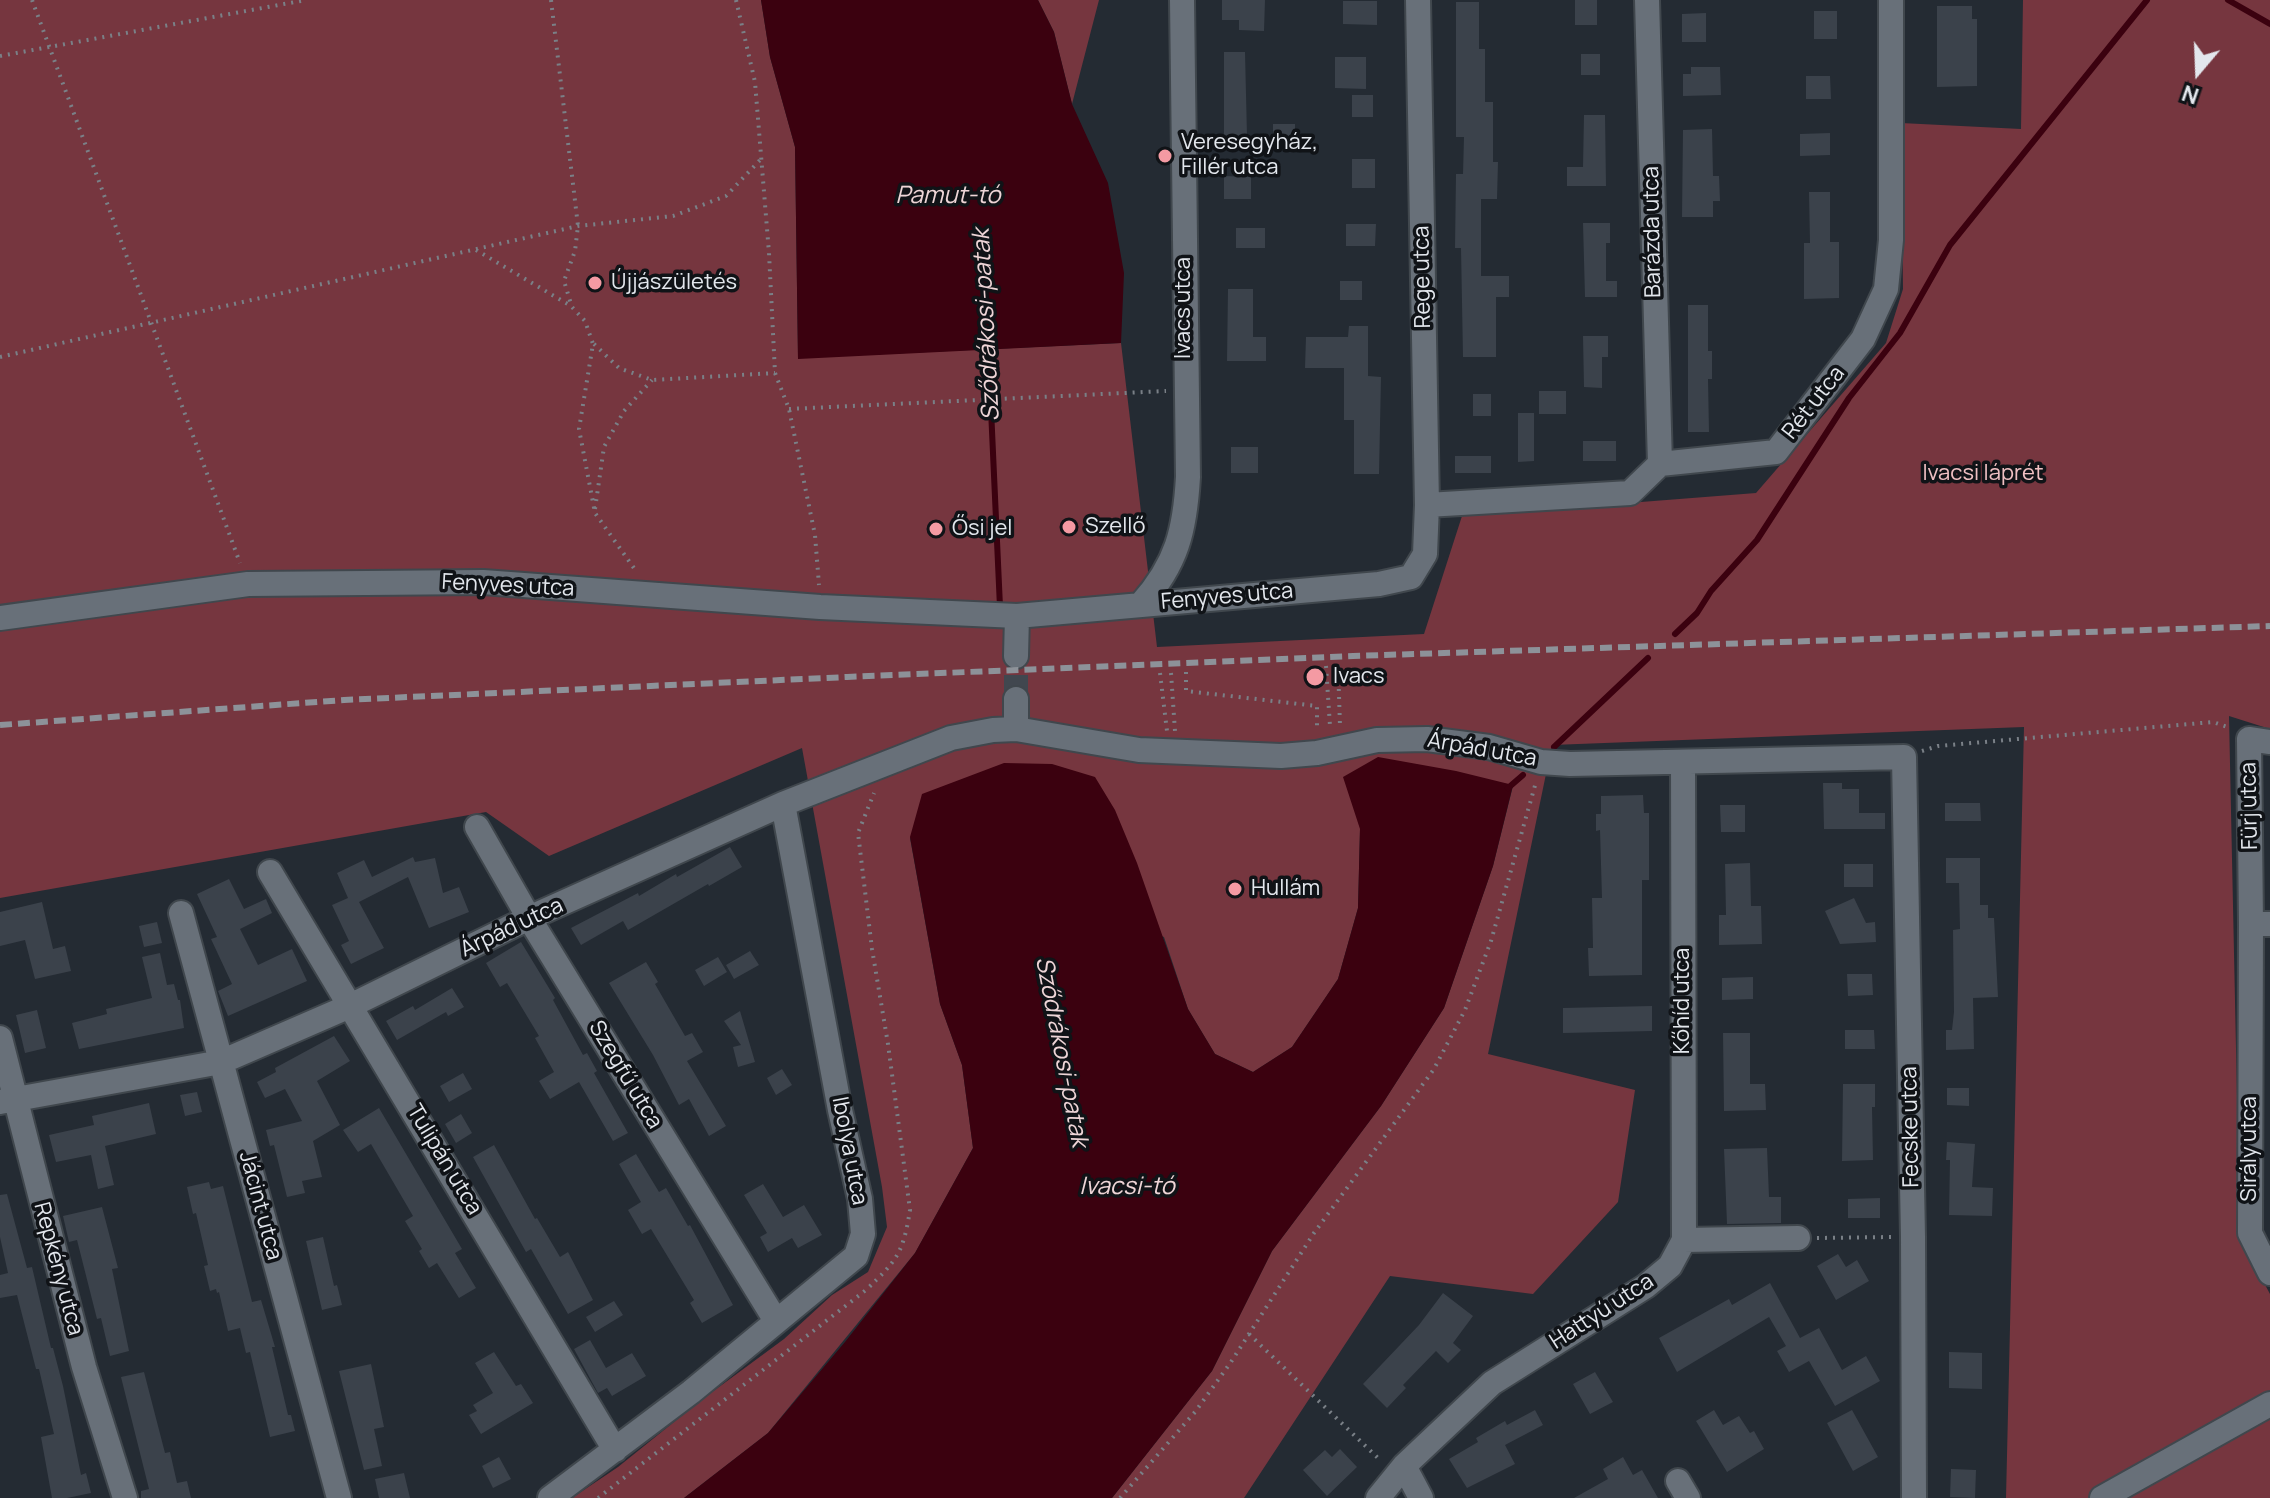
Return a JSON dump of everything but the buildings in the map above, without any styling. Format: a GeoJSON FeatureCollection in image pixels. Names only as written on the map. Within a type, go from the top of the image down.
{"type":"FeatureCollection","features":[{"type":"Feature","properties":{"kind":"street","name":"Ivacs utca"},"geometry":{"type":"LineString","coordinates":[[1141,604],[1159,584],[1171,563],[1186,513],[1182,0]]}},
{"type":"Feature","properties":{"kind":"street","name":"Rege utca"},"geometry":{"type":"LineString","coordinates":[[1418,0],[1427,505],[1425,554]]}},
{"type":"Feature","properties":{"kind":"street","name":"Barázda utca"},"geometry":{"type":"LineString","coordinates":[[1647,0],[1660,464]]}},
{"type":"Feature","properties":{"kind":"street","name":"Rét utca"},"geometry":{"type":"LineString","coordinates":[[1660,464],[1776,452],[1863,339],[1886,289],[1891,240],[1891,0]]}},
{"type":"Feature","properties":{"kind":"street"},"geometry":{"type":"LineString","coordinates":[[1427,505],[1630,493],[1660,464]]}},
{"type":"Feature","properties":{"kind":"street","name":"Fenyves utca"},"geometry":{"type":"LineString","coordinates":[[0,618],[248,584],[483,582],[820,607],[1017,616],[1379,584],[1411,577],[1425,554]]}},
{"type":"Feature","properties":{"kind":"street"},"geometry":{"type":"LineString","coordinates":[[1016,656],[1017,616]]}},
{"type":"Feature","properties":{"kind":"street"},"geometry":{"type":"LineString","coordinates":[[1016,699],[1016,729]]}},
{"type":"Feature","properties":{"kind":"street","name":"Árpád utca"},"geometry":{"type":"LineString","coordinates":[[7,1100],[221,1062],[350,1006],[529,918],[783,804],[951,738],[993,730],[1016,729],[1139,750],[1205,755],[1291,756],[1377,740],[1427,739],[1489,747],[1541,762],[1904,757]]}},
{"type":"Feature","properties":{"kind":"street","name":"Fürj utca"},"geometry":{"type":"LineString","coordinates":[[2259,740],[2260,924]]}},
{"type":"Feature","properties":{"kind":"street","name":"Fecske utca"},"geometry":{"type":"LineString","coordinates":[[1904,757],[1913,1237],[1914,1498]]}},
{"type":"Feature","properties":{"kind":"street","name":"Kőhíd utca"},"geometry":{"type":"LineString","coordinates":[[1683,762],[1684,1240]]}},
{"type":"Feature","properties":{"kind":"street","name":"Ibolya utca"},"geometry":{"type":"LineString","coordinates":[[550,1498],[615,1450],[856,1256],[863,1234],[860,1199],[840,1110],[783,804]]}},
{"type":"Feature","properties":{"kind":"street","name":"Szegfű utca"},"geometry":{"type":"LineString","coordinates":[[477,827],[529,918],[776,1321]]}},
{"type":"Feature","properties":{"kind":"street","name":"Tulipán utca"},"geometry":{"type":"LineString","coordinates":[[270,872],[615,1450]]}},
{"type":"Feature","properties":{"kind":"street","name":"Jácint utca"},"geometry":{"type":"LineString","coordinates":[[181,913],[339,1498]]}},
{"type":"Feature","properties":{"kind":"street","name":"Sirály utca"},"geometry":{"type":"LineString","coordinates":[[2260,924],[2250,1233],[2270,1273]]}},
{"type":"Feature","properties":{"kind":"street","name":"Repkény utca"},"geometry":{"type":"LineString","coordinates":[[0,1038],[7,1100],[125,1498]]}},
{"type":"Feature","properties":{"kind":"street"},"geometry":{"type":"LineString","coordinates":[[1684,1240],[1798,1238]]}},
{"type":"Feature","properties":{"kind":"street","name":"Hattyú utca"},"geometry":{"type":"LineString","coordinates":[[1378,1498],[1400,1470],[1492,1383],[1646,1286],[1670,1266],[1684,1240]]}},
{"type":"Feature","properties":{"kind":"street"},"geometry":{"type":"LineString","coordinates":[[2102,1498],[2270,1404]]}},
{"type":"Feature","properties":{"kind":"street"},"geometry":{"type":"LineString","coordinates":[[1400,1470],[1421,1498]]}},
{"type":"Feature","properties":{"kind":"path"},"geometry":{"type":"LineString","coordinates":[[32,0],[248,584]]}},
{"type":"Feature","properties":{"kind":"path"},"geometry":{"type":"LineString","coordinates":[[0,56],[306,0]]}},
{"type":"Feature","properties":{"kind":"path"},"geometry":{"type":"LineString","coordinates":[[551,0],[578,226],[575,251],[564,281],[571,306]]}},
{"type":"Feature","properties":{"kind":"path"},"geometry":{"type":"LineString","coordinates":[[736,0],[755,82],[775,373],[789,409],[815,535],[820,607]]}},
{"type":"Feature","properties":{"kind":"path"},"geometry":{"type":"LineString","coordinates":[[0,357],[578,226],[673,216],[726,196],[761,159]]}},
{"type":"Feature","properties":{"kind":"path"},"geometry":{"type":"LineString","coordinates":[[476,250],[571,306],[585,321],[593,344],[619,368],[652,380],[775,373]]}},
{"type":"Feature","properties":{"kind":"path"},"geometry":{"type":"LineString","coordinates":[[593,344],[579,429],[595,513],[654,595]]}},
{"type":"Feature","properties":{"kind":"path"},"geometry":{"type":"LineString","coordinates":[[595,513],[604,447],[624,411],[652,380]]}},
{"type":"Feature","properties":{"kind":"path"},"geometry":{"type":"LineString","coordinates":[[789,409],[1185,390]]}},
{"type":"Feature","properties":{"kind":"path"},"geometry":{"type":"LineString","coordinates":[[1338,665],[1340,725]]}},
{"type":"Feature","properties":{"kind":"path"},"geometry":{"type":"LineString","coordinates":[[1326,666],[1330,726]]}},
{"type":"Feature","properties":{"kind":"path"},"geometry":{"type":"LineString","coordinates":[[1186,672],[1186,691],[1317,706],[1317,753]]}},
{"type":"Feature","properties":{"kind":"path"},"geometry":{"type":"LineString","coordinates":[[1160,673],[1167,733]]}},
{"type":"Feature","properties":{"kind":"path"},"geometry":{"type":"LineString","coordinates":[[1171,673],[1176,733]]}},
{"type":"Feature","properties":{"kind":"path"},"geometry":{"type":"LineString","coordinates":[[1904,757],[1938,746],[2213,722],[2259,740]]}},
{"type":"Feature","properties":{"kind":"path"},"geometry":{"type":"LineString","coordinates":[[1120,1498],[1195,1412],[1314,1233],[1434,1069],[1465,1010],[1496,927],[1541,762]]}},
{"type":"Feature","properties":{"kind":"path"},"geometry":{"type":"LineString","coordinates":[[598,1498],[866,1290],[895,1263],[906,1236],[910,1210],[858,833],[886,764]]}},
{"type":"Feature","properties":{"kind":"path"},"geometry":{"type":"LineString","coordinates":[[1798,1238],[1913,1237]]}},
{"type":"Feature","properties":{"kind":"path"},"geometry":{"type":"LineString","coordinates":[[1249,1334],[1400,1470]]}},
{"type":"Feature","properties":{"kind":"green space","name":"Ivacsi láprét"},"geometry":{"type":"Polygon","coordinates":[[[0,0],[761,0],[770,57],[795,147],[798,358],[1121,343],[1157,647],[1424,634],[1462,516],[1756,493],[1886,343],[1903,289],[1901,123],[2021,129],[2023,0],[2270,0],[2270,729],[2229,716],[2240,1238],[2270,1294],[2270,1498],[2006,1498],[2024,727],[1552,745],[1488,1054],[1635,1090],[1618,1202],[1533,1294],[1390,1276],[1244,1498],[1112,1498],[1212,1371],[1272,1251],[1381,1106],[1444,1008],[1493,866],[1513,786],[1360,829],[1358,908],[1338,979],[1292,1047],[1253,1072],[1215,1054],[1188,1009],[1164,937],[910,838],[940,1004],[962,1065],[973,1148],[915,1253],[768,1433],[684,1498],[572,1498],[618,1467],[784,1339],[832,1295],[868,1272],[887,1227],[802,748],[549,856],[486,812],[0,898],[0,0]]]}},
{"type":"Feature","properties":{"kind":"green space"},"geometry":{"type":"Polygon","coordinates":[[[1038,0],[1099,0],[1072,104],[1054,32],[1038,0]]]}},
{"type":"Feature","properties":{"kind":"water","name":"Pamut-tó"},"geometry":{"type":"Polygon","coordinates":[[[761,0],[1038,0],[1054,32],[1072,104],[1108,183],[1124,273],[1121,343],[798,359],[795,147],[770,57],[761,0]]]}},
{"type":"Feature","properties":{"kind":"water","name":"Ivacsi-tó"},"geometry":{"type":"Polygon","coordinates":[[[1378,757],[1513,785],[1493,866],[1444,1008],[1381,1106],[1272,1251],[1212,1371],[1112,1498],[684,1498],[768,1433],[845,1342],[915,1253],[973,1148],[962,1065],[940,1004],[910,837],[922,794],[1004,763],[1052,764],[1095,777],[1115,810],[1137,863],[1188,1009],[1215,1054],[1253,1072],[1292,1047],[1338,979],[1358,908],[1360,829],[1343,777],[1378,757]]]}},
{"type":"Feature","properties":{"kind":"waterway"},"geometry":{"type":"LineString","coordinates":[[1675,634],[1697,613],[1711,591],[1757,540],[1849,398],[1900,333],[1950,245],[2147,0]]}},
{"type":"Feature","properties":{"kind":"waterway"},"geometry":{"type":"LineString","coordinates":[[2228,0],[2270,24]]}},
{"type":"Feature","properties":{"kind":"waterway","name":"Sződrákosi-patak"},"geometry":{"type":"LineString","coordinates":[[988,343],[1000,607]]}},
{"type":"Feature","properties":{"kind":"waterway"},"geometry":{"type":"LineString","coordinates":[[1554,747],[1648,658]]}},
{"type":"Feature","properties":{"kind":"waterway"},"geometry":{"type":"LineString","coordinates":[[1508,788],[1523,775]]}},
{"type":"Feature","properties":{"kind":"tunnel"},"geometry":{"type":"LineString","coordinates":[[1016,656],[1016,699]]}},
{"type":"Feature","properties":{"kind":"railway"},"geometry":{"type":"LineString","coordinates":[[0,725],[344,700],[847,677],[1353,656],[2270,626]]}},
{"type":"Feature","properties":{"kind":"place","name":"Veresegyház, Fillér utca"},"geometry":{"type":"Point","coordinates":[1165,156]}},
{"type":"Feature","properties":{"kind":"place","name":"Újjászületés"},"geometry":{"type":"Point","coordinates":[595,283]}},
{"type":"Feature","properties":{"kind":"place","name":"Szellő"},"geometry":{"type":"Point","coordinates":[1069,527]}},
{"type":"Feature","properties":{"kind":"place","name":"Ősi jel"},"geometry":{"type":"Point","coordinates":[936,529]}},
{"type":"Feature","properties":{"kind":"place","name":"Ivacs"},"geometry":{"type":"Point","coordinates":[1315,677]}},
{"type":"Feature","properties":{"kind":"place","name":"Hullám"},"geometry":{"type":"Point","coordinates":[1235,889]}}]}
